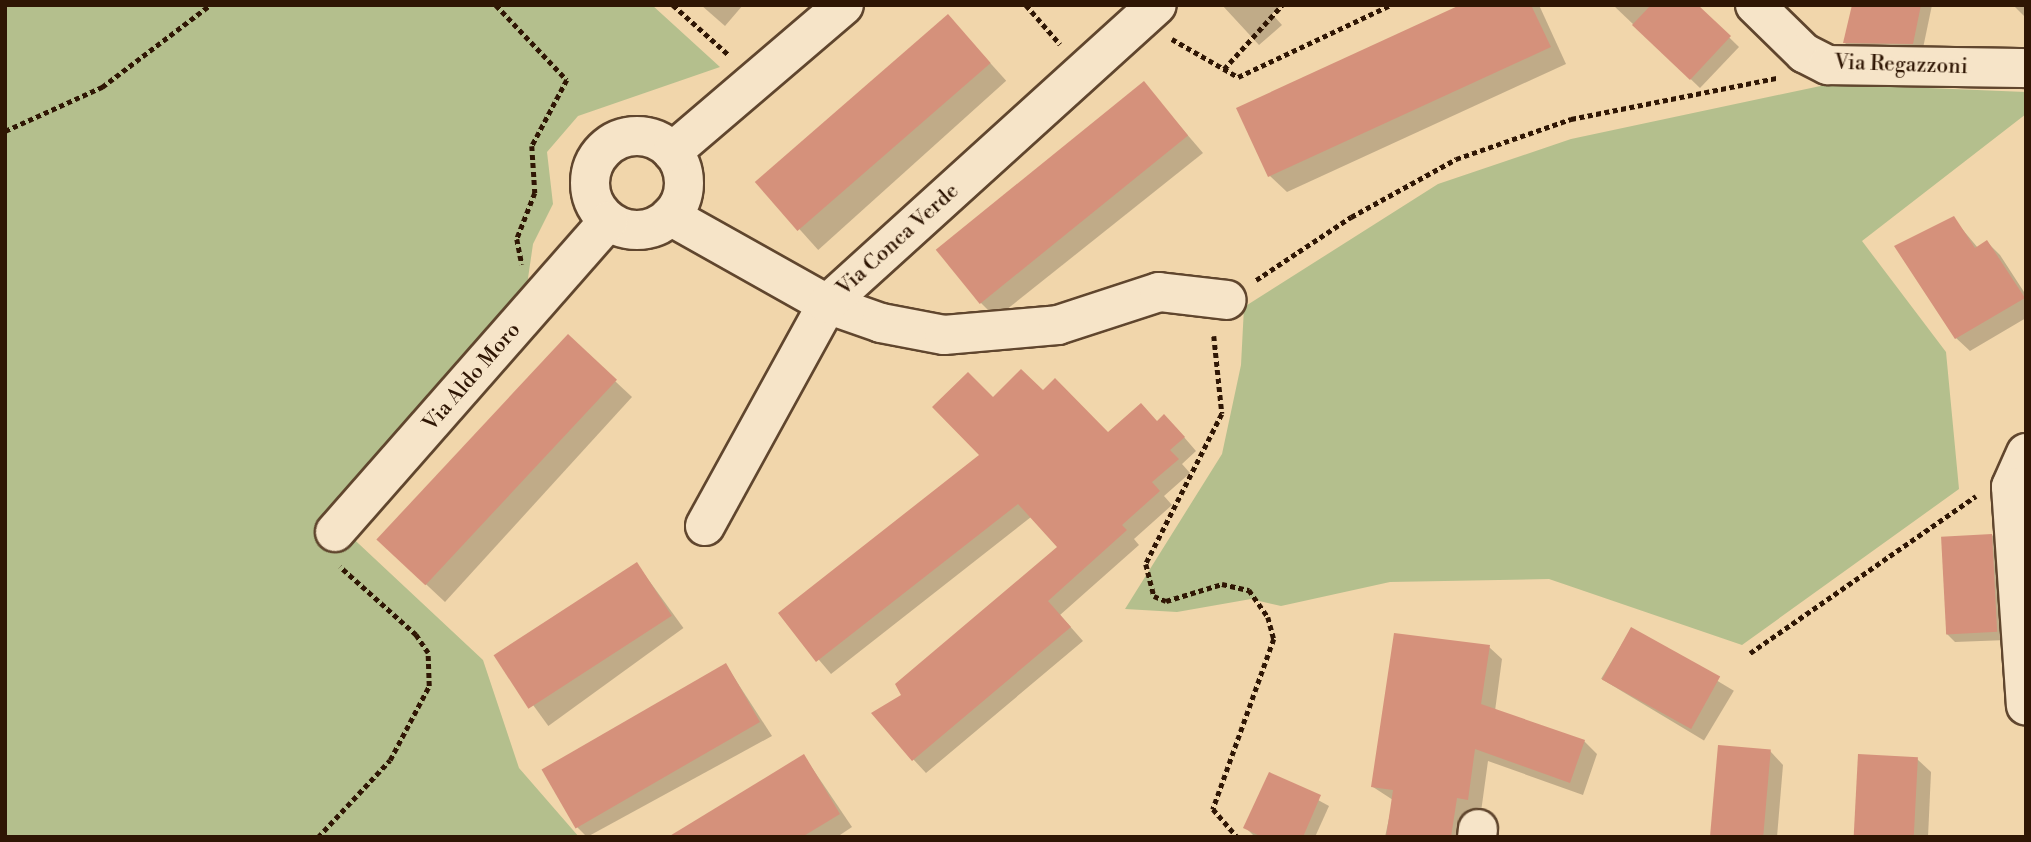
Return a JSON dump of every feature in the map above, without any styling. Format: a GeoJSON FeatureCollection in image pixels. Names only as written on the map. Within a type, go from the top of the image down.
{"type":"FeatureCollection","features":[{"type":"Feature","properties":{"kind":"street"},"geometry":{"type":"LineString","coordinates":[[672,152],[844,5]]}},
{"type":"Feature","properties":{"kind":"street","name":"Via Regazzoni"},"geometry":{"type":"LineString","coordinates":[[1755,5],[1804,53],[1828,65],[2026,68]]}},
{"type":"Feature","properties":{"kind":"street","name":"Via Conca Verde"},"geometry":{"type":"LineString","coordinates":[[705,526],[827,304],[1149,13]]}},
{"type":"Feature","properties":{"kind":"street"},"geometry":{"type":"LineString","coordinates":[[645,136],[672,152],[683,191],[670,216],[633,230],[608,220],[591,195],[591,172],[602,151],[614,141],[645,136]]}},
{"type":"Feature","properties":{"kind":"street"},"geometry":{"type":"LineString","coordinates":[[670,216],[827,304],[881,323],[944,335],[1058,325],[1159,292],[1217,299]]}},
{"type":"Feature","properties":{"kind":"street","name":"Via Aldo Moro"},"geometry":{"type":"LineString","coordinates":[[335,533],[608,220]]}},
{"type":"Feature","properties":{"kind":"street"},"geometry":{"type":"LineString","coordinates":[[2026,453],[2011,486],[2026,705]]}},
{"type":"Feature","properties":{"kind":"path"},"geometry":{"type":"LineString","coordinates":[[5,131],[102,88],[210,5]]}},
{"type":"Feature","properties":{"kind":"path"},"geometry":{"type":"LineString","coordinates":[[496,5],[567,80],[532,146],[535,193],[517,240],[523,276]]}},
{"type":"Feature","properties":{"kind":"path"},"geometry":{"type":"LineString","coordinates":[[673,5],[757,80]]}},
{"type":"Feature","properties":{"kind":"path"},"geometry":{"type":"LineString","coordinates":[[1026,5],[1084,71]]}},
{"type":"Feature","properties":{"kind":"path"},"geometry":{"type":"LineString","coordinates":[[1223,69],[1282,5]]}},
{"type":"Feature","properties":{"kind":"path"},"geometry":{"type":"LineString","coordinates":[[1149,13],[1223,69],[1238,77],[1390,5]]}},
{"type":"Feature","properties":{"kind":"path"},"geometry":{"type":"LineString","coordinates":[[1237,837],[1213,809],[1273,639],[1268,617],[1249,590],[1222,584],[1166,601],[1154,596],[1146,564],[1222,414],[1217,299],[1351,217],[1456,159],[1572,119],[1828,65]]}},
{"type":"Feature","properties":{"kind":"path"},"geometry":{"type":"LineString","coordinates":[[1750,653],[1972,500]]}},
{"type":"Feature","properties":{"kind":"path"},"geometry":{"type":"LineString","coordinates":[[318,837],[390,760],[429,686],[428,653],[335,563],[328,548],[335,533]]}},
{"type":"Feature","properties":{"kind":"green space"},"geometry":{"type":"Polygon","coordinates":[[[5,5],[652,5],[720,67],[578,116],[547,152],[553,204],[533,244],[525,299],[328,515],[483,660],[519,768],[579,837],[5,837],[5,5]]]}},
{"type":"Feature","properties":{"kind":"green space"},"geometry":{"type":"Polygon","coordinates":[[[1830,84],[2026,92],[2026,114],[1862,241],[1946,352],[1959,489],[1742,645],[1549,579],[1390,582],[1281,606],[1251,599],[1177,612],[1125,609],[1222,454],[1241,365],[1244,307],[1438,184],[1571,139],[1830,84]]]}},
{"type":"Feature","properties":{"kind":"building"},"geometry":{"type":"Polygon","coordinates":[[[1460,5],[1531,5],[1551,47],[1268,177],[1236,108],[1460,5]]]}},
{"type":"Feature","properties":{"kind":"building"},"geometry":{"type":"Polygon","coordinates":[[[1651,5],[1698,5],[1731,36],[1690,80],[1632,25],[1651,5]]]}},
{"type":"Feature","properties":{"kind":"building"},"geometry":{"type":"Polygon","coordinates":[[[1852,5],[1921,5],[1913,44],[1843,43],[1852,5]]]}},
{"type":"Feature","properties":{"kind":"building"},"geometry":{"type":"Polygon","coordinates":[[[948,14],[991,63],[797,231],[755,182],[948,14]]]}},
{"type":"Feature","properties":{"kind":"building"},"geometry":{"type":"Polygon","coordinates":[[[1144,81],[1188,135],[980,304],[936,250],[1144,81]]]}},
{"type":"Feature","properties":{"kind":"building"},"geometry":{"type":"Polygon","coordinates":[[[1954,216],[1975,248],[1987,240],[2025,298],[1955,339],[1894,246],[1954,216]]]}},
{"type":"Feature","properties":{"kind":"building"},"geometry":{"type":"Polygon","coordinates":[[[568,334],[617,380],[425,585],[376,540],[568,334]]]}},
{"type":"Feature","properties":{"kind":"building"},"geometry":{"type":"Polygon","coordinates":[[[1021,369],[1043,390],[1055,378],[1108,432],[1141,403],[1157,421],[1164,414],[1185,437],[1170,450],[1179,459],[1152,482],[1160,491],[1122,525],[1127,530],[1048,601],[1071,627],[912,761],[871,713],[901,695],[895,684],[1057,547],[1018,504],[816,662],[778,613],[979,455],[932,407],[968,372],[993,397],[1021,369]]]}},
{"type":"Feature","properties":{"kind":"building"},"geometry":{"type":"Polygon","coordinates":[[[1992,534],[1997,632],[1946,635],[1941,537],[1992,534]]]}},
{"type":"Feature","properties":{"kind":"building"},"geometry":{"type":"Polygon","coordinates":[[[637,562],[672,616],[528,709],[494,655],[637,562]]]}},
{"type":"Feature","properties":{"kind":"building"},"geometry":{"type":"Polygon","coordinates":[[[1631,627],[1720,676],[1691,729],[1602,679],[1631,627]]]}},
{"type":"Feature","properties":{"kind":"building"},"geometry":{"type":"Polygon","coordinates":[[[1394,633],[1490,645],[1481,704],[1585,740],[1570,783],[1475,749],[1468,800],[1457,798],[1451,837],[1386,837],[1393,790],[1371,787],[1394,633]]]}},
{"type":"Feature","properties":{"kind":"building"},"geometry":{"type":"Polygon","coordinates":[[[726,663],[760,722],[576,828],[542,770],[726,663]]]}},
{"type":"Feature","properties":{"kind":"building"},"geometry":{"type":"Polygon","coordinates":[[[1718,745],[1771,750],[1763,837],[1710,837],[1718,745]]]}},
{"type":"Feature","properties":{"kind":"building"},"geometry":{"type":"Polygon","coordinates":[[[804,754],[840,814],[802,837],[668,837],[804,754]]]}},
{"type":"Feature","properties":{"kind":"building"},"geometry":{"type":"Polygon","coordinates":[[[1858,754],[1918,757],[1914,837],[1854,837],[1858,754]]]}},
{"type":"Feature","properties":{"kind":"building"},"geometry":{"type":"Polygon","coordinates":[[[1269,772],[1321,795],[1303,837],[1262,837],[1243,828],[1269,772]]]}}]}
